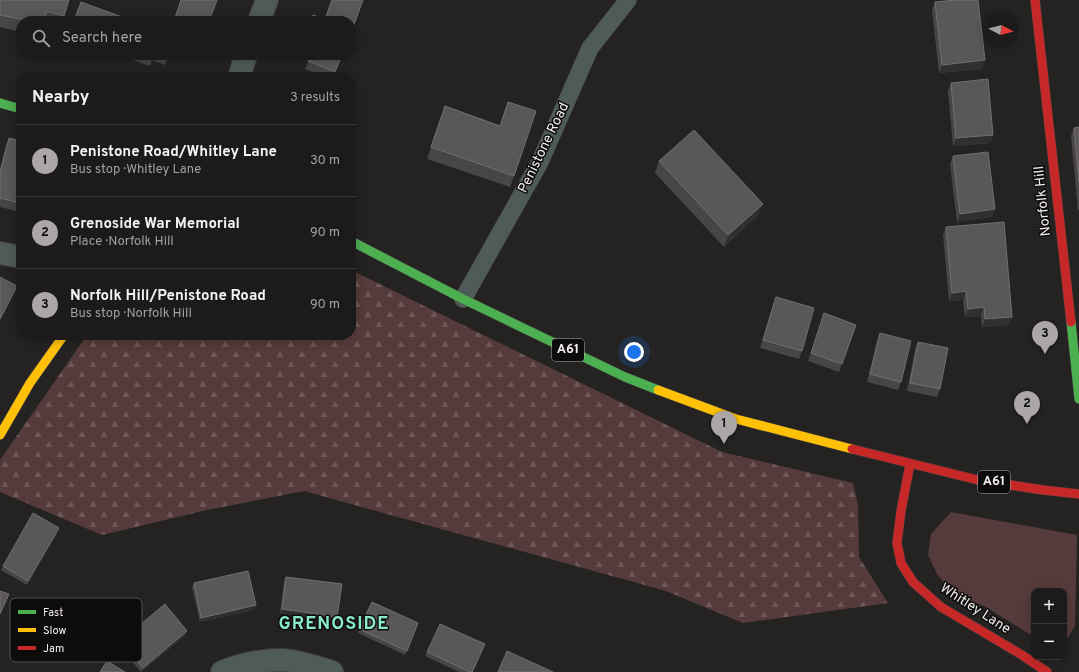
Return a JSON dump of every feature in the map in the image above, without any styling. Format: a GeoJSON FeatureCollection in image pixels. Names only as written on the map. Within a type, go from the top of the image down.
{"type":"FeatureCollection","features":[{"type":"Feature","properties":{"kind":"main road","name":"Norfolk Hill"},"geometry":{"type":"LineString","coordinates":[[1035,0],[1079,399]]}},
{"type":"Feature","properties":{"kind":"main road"},"geometry":{"type":"LineString","coordinates":[[0,103],[16,108]]}},
{"type":"Feature","properties":{"kind":"main road","name":"A61"},"geometry":{"type":"LineString","coordinates":[[356,244],[463,299],[625,377],[736,420],[978,480],[1079,494]]}},
{"type":"Feature","properties":{"kind":"main road"},"geometry":{"type":"LineString","coordinates":[[0,435],[30,383],[60,340]]}},
{"type":"Feature","properties":{"kind":"main road","name":"Whitley Lane"},"geometry":{"type":"LineString","coordinates":[[910,464],[901,511],[897,543],[901,563],[912,582],[941,608],[1022,655],[1047,672]]}},
{"type":"Feature","properties":{"kind":"street"},"geometry":{"type":"LineString","coordinates":[[261,16],[266,0]]}},
{"type":"Feature","properties":{"kind":"street"},"geometry":{"type":"LineString","coordinates":[[240,72],[244,60]]}},
{"type":"Feature","properties":{"kind":"street"},"geometry":{"type":"LineString","coordinates":[[0,253],[16,256]]}},
{"type":"Feature","properties":{"kind":"street"},"geometry":{"type":"LineString","coordinates":[[222,672],[256,663],[284,660],[332,672]]}},
{"type":"Feature","properties":{"kind":"lane","name":"Penistone Road"},"geometry":{"type":"LineString","coordinates":[[463,299],[540,162],[590,48],[628,0]]}},
{"type":"Feature","properties":{"kind":"green space"},"geometry":{"type":"Polygon","coordinates":[[[356,272],[722,452],[853,483],[858,505],[859,557],[888,603],[743,623],[666,591],[304,491],[207,510],[102,535],[0,492],[0,460],[84,340],[356,340],[356,272]]]}},
{"type":"Feature","properties":{"kind":"green space"},"geometry":{"type":"Polygon","coordinates":[[[951,512],[1077,535],[1075,626],[1067,639],[1067,588],[1031,588],[1031,635],[986,607],[951,592],[937,574],[928,555],[931,534],[951,512]]]}},
{"type":"Feature","properties":{"kind":"building"},"geometry":{"type":"Polygon","coordinates":[[[0,0],[69,0],[64,16],[46,11],[46,16],[16,16],[16,18],[0,15],[0,0]]]}},
{"type":"Feature","properties":{"kind":"building"},"geometry":{"type":"Polygon","coordinates":[[[181,0],[217,0],[211,16],[176,16],[181,0]]]}},
{"type":"Feature","properties":{"kind":"building"},"geometry":{"type":"Polygon","coordinates":[[[332,0],[363,0],[356,19],[356,16],[326,16],[332,0]]]}},
{"type":"Feature","properties":{"kind":"building"},"geometry":{"type":"Polygon","coordinates":[[[978,0],[985,60],[942,65],[935,2],[978,0]]]}},
{"type":"Feature","properties":{"kind":"building"},"geometry":{"type":"Polygon","coordinates":[[[81,2],[119,16],[76,16],[81,2]]]}},
{"type":"Feature","properties":{"kind":"building"},"geometry":{"type":"Polygon","coordinates":[[[308,60],[340,60],[335,72],[308,60]]]}},
{"type":"Feature","properties":{"kind":"building"},"geometry":{"type":"Polygon","coordinates":[[[988,79],[993,135],[956,138],[951,83],[988,79]]]}},
{"type":"Feature","properties":{"kind":"building"},"geometry":{"type":"Polygon","coordinates":[[[508,102],[536,111],[514,176],[431,147],[445,106],[500,126],[508,102]]]}},
{"type":"Feature","properties":{"kind":"building"},"geometry":{"type":"Polygon","coordinates":[[[1079,127],[1079,182],[1074,128],[1079,127]]]}},
{"type":"Feature","properties":{"kind":"building"},"geometry":{"type":"Polygon","coordinates":[[[694,130],[763,204],[728,235],[659,161],[694,130]]]}},
{"type":"Feature","properties":{"kind":"building"},"geometry":{"type":"Polygon","coordinates":[[[9,138],[16,140],[16,202],[0,198],[0,172],[9,138]]]}},
{"type":"Feature","properties":{"kind":"building"},"geometry":{"type":"Polygon","coordinates":[[[988,152],[995,209],[960,214],[953,156],[988,152]]]}},
{"type":"Feature","properties":{"kind":"building"},"geometry":{"type":"Polygon","coordinates":[[[1004,222],[1012,317],[985,319],[984,307],[968,309],[966,291],[952,293],[946,227],[1004,222]]]}},
{"type":"Feature","properties":{"kind":"building"},"geometry":{"type":"Polygon","coordinates":[[[0,277],[16,285],[16,288],[0,319],[0,277]]]}},
{"type":"Feature","properties":{"kind":"building"},"geometry":{"type":"Polygon","coordinates":[[[776,297],[814,308],[802,351],[763,340],[776,297]]]}},
{"type":"Feature","properties":{"kind":"building"},"geometry":{"type":"Polygon","coordinates":[[[824,313],[856,325],[842,364],[811,353],[824,313]]]}},
{"type":"Feature","properties":{"kind":"building"},"geometry":{"type":"Polygon","coordinates":[[[880,333],[911,341],[901,382],[870,374],[880,333]]]}},
{"type":"Feature","properties":{"kind":"building"},"geometry":{"type":"Polygon","coordinates":[[[918,342],[948,348],[940,389],[910,383],[918,342]]]}},
{"type":"Feature","properties":{"kind":"building"},"geometry":{"type":"Polygon","coordinates":[[[33,513],[59,528],[28,581],[3,566],[33,513]]]}},
{"type":"Feature","properties":{"kind":"building"},"geometry":{"type":"Polygon","coordinates":[[[248,571],[256,605],[201,618],[194,583],[248,571]]]}},
{"type":"Feature","properties":{"kind":"building"},"geometry":{"type":"Polygon","coordinates":[[[286,577],[342,584],[337,617],[282,609],[286,577]]]}},
{"type":"Feature","properties":{"kind":"building"},"geometry":{"type":"Polygon","coordinates":[[[0,591],[9,594],[0,614],[0,591]]]}},
{"type":"Feature","properties":{"kind":"building"},"geometry":{"type":"Polygon","coordinates":[[[372,602],[418,623],[407,651],[359,629],[372,602]]]}},
{"type":"Feature","properties":{"kind":"building"},"geometry":{"type":"Polygon","coordinates":[[[165,604],[187,631],[143,668],[138,662],[142,662],[142,623],[165,604]]]}},
{"type":"Feature","properties":{"kind":"building"},"geometry":{"type":"Polygon","coordinates":[[[440,624],[485,644],[472,672],[427,652],[440,624]]]}},
{"type":"Feature","properties":{"kind":"building"},"geometry":{"type":"Polygon","coordinates":[[[507,651],[553,672],[498,672],[507,651]]]}},
{"type":"Feature","properties":{"kind":"building"},"geometry":{"type":"Polygon","coordinates":[[[106,662],[109,662],[125,672],[100,672],[106,662]]]}},
{"type":"Feature","properties":{"kind":"traffic: fast"},"geometry":{"type":"LineString","coordinates":[[0,103],[16,108]]}},
{"type":"Feature","properties":{"kind":"traffic: fast"},"geometry":{"type":"LineString","coordinates":[[356,244],[463,299],[625,377],[658,390]]}},
{"type":"Feature","properties":{"kind":"traffic: fast"},"geometry":{"type":"LineString","coordinates":[[1071,322],[1079,399]]}},
{"type":"Feature","properties":{"kind":"traffic: slow"},"geometry":{"type":"LineString","coordinates":[[0,435],[30,383],[60,340]]}},
{"type":"Feature","properties":{"kind":"traffic: slow"},"geometry":{"type":"LineString","coordinates":[[658,390],[736,419],[852,449]]}},
{"type":"Feature","properties":{"kind":"traffic: jam"},"geometry":{"type":"LineString","coordinates":[[1035,0],[1071,322]]}},
{"type":"Feature","properties":{"kind":"traffic: jam"},"geometry":{"type":"LineString","coordinates":[[852,449],[978,480],[1079,494]]}},
{"type":"Feature","properties":{"kind":"traffic: jam"},"geometry":{"type":"LineString","coordinates":[[910,464],[901,511],[897,543],[901,563],[913,582],[941,607],[1022,655],[1047,672]]}},
{"type":"Feature","properties":{"kind":"place","name":"Norfolk Hill/Penistone Road"},"geometry":{"type":"Point","coordinates":[1045,354]}},
{"type":"Feature","properties":{"kind":"place","name":"Grenoside War Memorial"},"geometry":{"type":"Point","coordinates":[1027,424]}},
{"type":"Feature","properties":{"kind":"place","name":"Penistone Road/Whitley Lane"},"geometry":{"type":"Point","coordinates":[724,444]}},
{"type":"Feature","properties":{"kind":"district","name":"GRENOSIDE"},"geometry":{"type":"Point","coordinates":[334,624]}}]}
